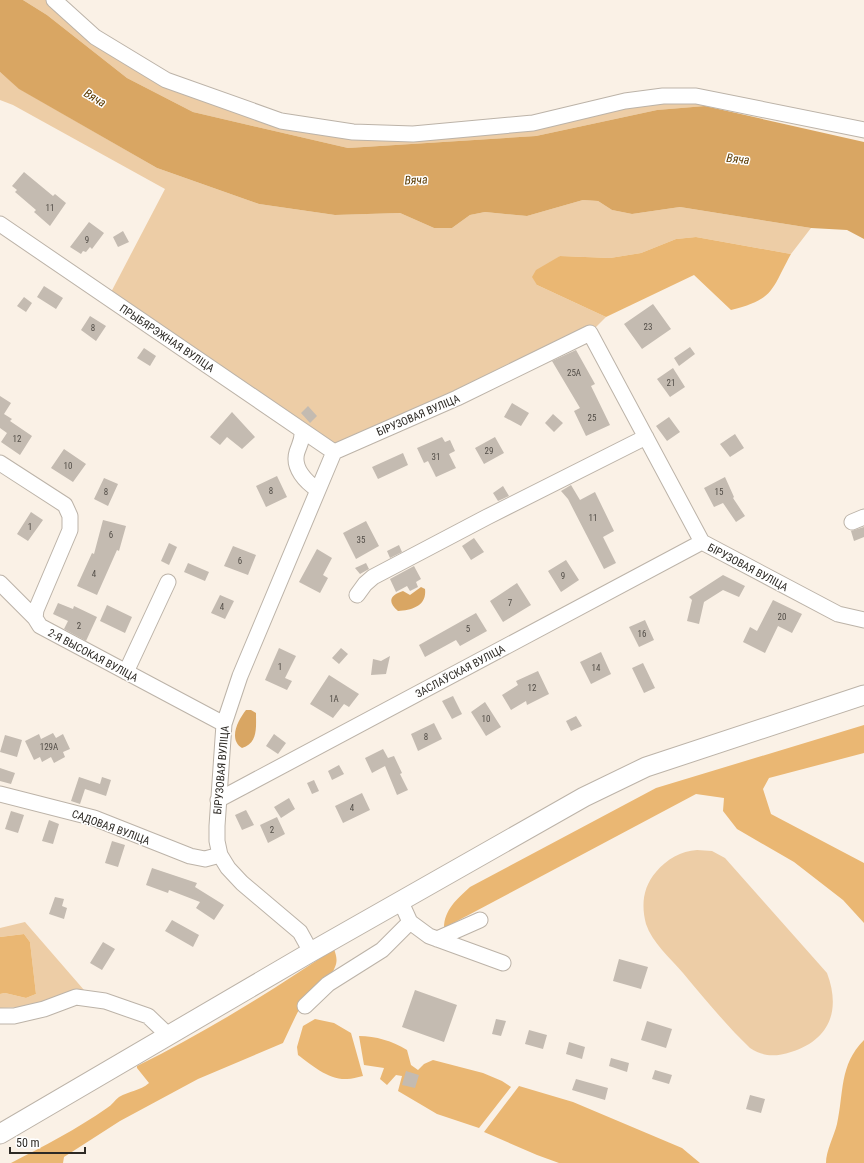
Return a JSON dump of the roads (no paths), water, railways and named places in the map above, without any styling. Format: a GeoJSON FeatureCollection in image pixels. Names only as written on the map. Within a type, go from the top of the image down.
{"type":"FeatureCollection","features":[{"type":"Feature","properties":{"kind":"main road"},"geometry":{"type":"LineString","coordinates":[[0,1134],[400,900],[584,797],[646,767],[864,695]]}},
{"type":"Feature","properties":{"kind":"street"},"geometry":{"type":"LineString","coordinates":[[54,0],[95,37],[166,80],[281,120],[353,132],[413,134],[533,123],[625,101],[663,96],[696,96],[864,130]]}},
{"type":"Feature","properties":{"kind":"street","name":"ПРЫБЯРЭЖНАЯ ВУЛІЦА"},"geometry":{"type":"LineString","coordinates":[[0,224],[334,452]]}},
{"type":"Feature","properties":{"kind":"street","name":"БІРУЗОВАЯ ВУЛІЦА"},"geometry":{"type":"LineString","coordinates":[[311,952],[300,932],[228,868],[220,855],[217,841],[218,800],[224,724],[240,676],[334,452],[457,398],[590,333],[702,542],[838,614],[864,620]]}},
{"type":"Feature","properties":{"kind":"street"},"geometry":{"type":"LineString","coordinates":[[302,430],[303,439],[297,453],[297,463],[304,479],[318,490]]}},
{"type":"Feature","properties":{"kind":"street"},"geometry":{"type":"LineString","coordinates":[[357,595],[365,584],[373,578],[487,517],[646,437]]}},
{"type":"Feature","properties":{"kind":"street"},"geometry":{"type":"LineString","coordinates":[[0,463],[65,505],[70,516],[70,530],[36,610],[35,618]]}},
{"type":"Feature","properties":{"kind":"street","name":"ЗАСЛАЎСКАЯ ВУЛІЦА"},"geometry":{"type":"LineString","coordinates":[[218,800],[702,542]]}},
{"type":"Feature","properties":{"kind":"street"},"geometry":{"type":"LineString","coordinates":[[126,672],[168,582]]}},
{"type":"Feature","properties":{"kind":"street","name":"2-Я ВЫСОКАЯ ВУЛІЦА"},"geometry":{"type":"LineString","coordinates":[[0,583],[35,618],[40,626],[224,724]]}},
{"type":"Feature","properties":{"kind":"street","name":"САДОВАЯ ВУЛІЦА"},"geometry":{"type":"LineString","coordinates":[[0,794],[94,818],[190,856],[205,859],[220,855]]}},
{"type":"Feature","properties":{"kind":"street"},"geometry":{"type":"LineString","coordinates":[[400,900],[410,922],[419,930],[437,939],[503,963]]}},
{"type":"Feature","properties":{"kind":"street"},"geometry":{"type":"LineString","coordinates":[[437,939],[480,920]]}},
{"type":"Feature","properties":{"kind":"street"},"geometry":{"type":"LineString","coordinates":[[305,1006],[328,984],[382,950],[410,922]]}},
{"type":"Feature","properties":{"kind":"street"},"geometry":{"type":"LineString","coordinates":[[0,1016],[14,1016],[44,1010],[76,997],[105,1001],[148,1016],[168,1035]]}},
{"type":"Feature","properties":{"kind":"water","name":"Вяча"},"geometry":{"type":"Polygon","coordinates":[[[0,0],[23,0],[47,15],[127,78],[193,112],[348,148],[536,136],[657,110],[705,106],[864,142],[864,239],[847,230],[811,228],[680,207],[632,214],[612,210],[598,201],[583,200],[527,216],[485,212],[470,215],[452,228],[434,228],[400,213],[335,215],[259,204],[157,168],[19,89],[0,72],[0,0]]]}},
{"type":"Feature","properties":{"kind":"water"},"geometry":{"type":"Polygon","coordinates":[[[421,587],[425,589],[425,595],[424,599],[418,606],[408,610],[398,611],[392,605],[391,602],[395,595],[403,591],[410,595],[421,587]]]}},
{"type":"Feature","properties":{"kind":"water"},"geometry":{"type":"Polygon","coordinates":[[[246,710],[251,710],[256,713],[256,729],[251,743],[242,748],[238,744],[235,735],[240,719],[246,710]]]}}]}
